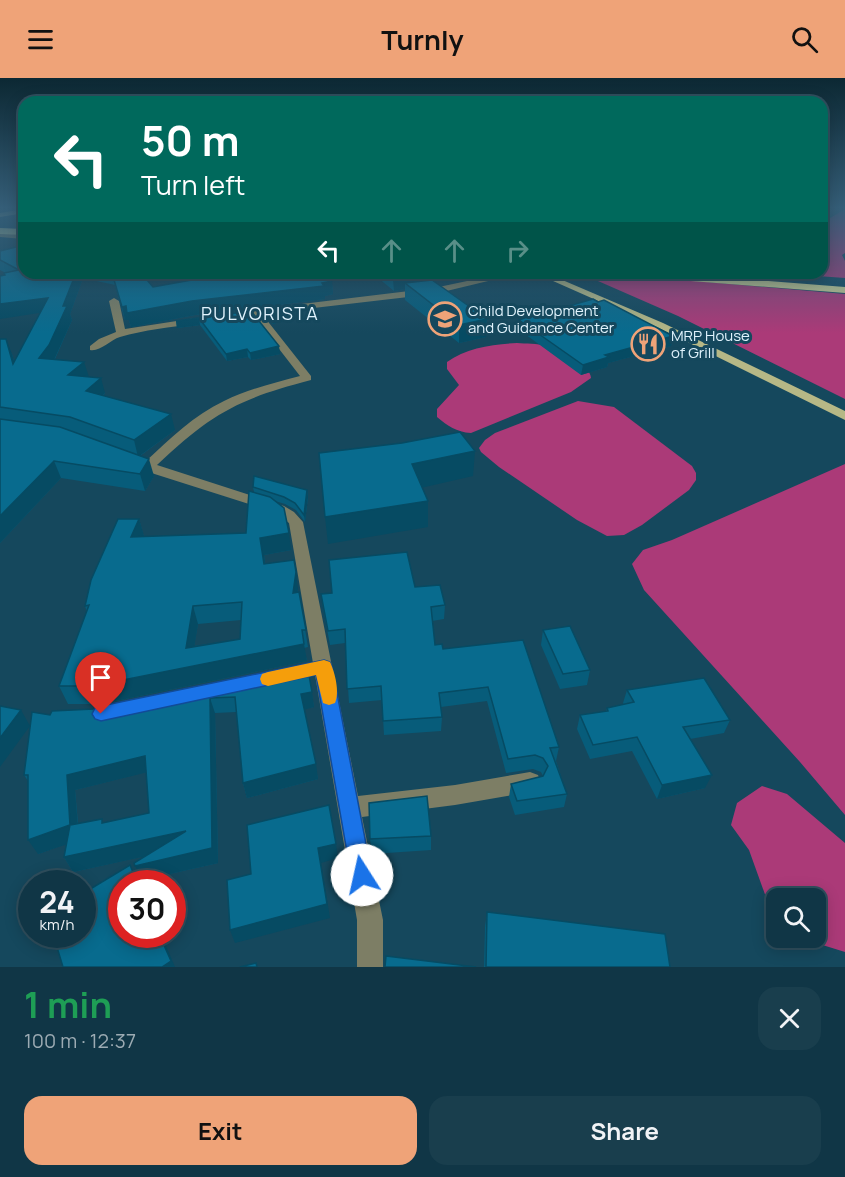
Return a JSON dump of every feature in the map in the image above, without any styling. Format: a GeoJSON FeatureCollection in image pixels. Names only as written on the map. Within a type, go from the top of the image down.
{"type":"FeatureCollection","features":[{"type":"Feature","properties":{"kind":"highway"},"geometry":{"type":"LineString","coordinates":[[704,279],[845,290]]}},
{"type":"Feature","properties":{"kind":"highway"},"geometry":{"type":"LineString","coordinates":[[792,279],[845,283]]}},
{"type":"Feature","properties":{"kind":"main road"},"geometry":{"type":"LineString","coordinates":[[553,279],[660,324],[845,416]]}},
{"type":"Feature","properties":{"kind":"street"},"geometry":{"type":"LineString","coordinates":[[147,467],[182,435],[226,404],[250,393],[307,378],[250,313],[434,291],[489,279]]}},
{"type":"Feature","properties":{"kind":"street"},"geometry":{"type":"LineString","coordinates":[[114,302],[121,334]]}},
{"type":"Feature","properties":{"kind":"street"},"geometry":{"type":"LineString","coordinates":[[94,348],[98,343],[121,334],[203,320]]}},
{"type":"Feature","properties":{"kind":"street"},"geometry":{"type":"LineString","coordinates":[[117,455],[147,467],[279,509],[296,522],[370,920],[370,967]]}},
{"type":"Feature","properties":{"kind":"street"},"geometry":{"type":"LineString","coordinates":[[300,672],[324,667]]}},
{"type":"Feature","properties":{"kind":"street"},"geometry":{"type":"LineString","coordinates":[[349,808],[455,795],[532,781]]}},
{"type":"Feature","properties":{"kind":"shaded area"},"geometry":{"type":"Polygon","coordinates":[[[828,250],[845,250],[842,255],[845,261],[845,399],[678,316],[598,281],[606,279],[828,279],[828,250]]]}},
{"type":"Feature","properties":{"kind":"shaded area"},"geometry":{"type":"Polygon","coordinates":[[[517,343],[543,345],[558,351],[580,363],[590,373],[591,378],[571,392],[471,433],[452,428],[437,417],[437,409],[459,385],[447,369],[447,362],[463,353],[480,348],[517,343]]]}},
{"type":"Feature","properties":{"kind":"shaded area"},"geometry":{"type":"Polygon","coordinates":[[[578,401],[614,407],[692,466],[696,473],[696,480],[689,490],[642,525],[624,535],[607,536],[577,520],[499,467],[479,448],[495,433],[578,401]]]}},
{"type":"Feature","properties":{"kind":"shaded area"},"geometry":{"type":"Polygon","coordinates":[[[845,464],[845,815],[644,590],[632,564],[643,550],[672,540],[845,464]]]}},
{"type":"Feature","properties":{"kind":"shaded area"},"geometry":{"type":"Polygon","coordinates":[[[762,786],[787,794],[845,843],[845,952],[826,946],[826,888],[766,888],[766,897],[749,850],[731,825],[737,803],[762,786]]]}},
{"type":"Feature","properties":{"kind":"pier"},"geometry":{"type":"Polygon","coordinates":[[[845,278],[845,294],[674,279],[845,278]]]}},
{"type":"Feature","properties":{"kind":"building"},"geometry":{"type":"Polygon","coordinates":[[[18,250],[18,269],[0,260],[0,251],[18,250]]]}},
{"type":"Feature","properties":{"kind":"building"},"geometry":{"type":"Polygon","coordinates":[[[18,270],[18,279],[74,279],[63,306],[67,306],[49,345],[39,358],[84,362],[68,375],[101,378],[86,391],[171,414],[134,440],[70,417],[0,407],[0,339],[6,339],[13,364],[48,298],[0,304],[0,276],[5,275],[4,273],[18,270]]]}},
{"type":"Feature","properties":{"kind":"building"},"geometry":{"type":"Polygon","coordinates":[[[114,279],[146,279],[153,287],[191,279],[332,279],[332,281],[322,283],[324,286],[192,301],[127,313],[126,306],[122,307],[114,279]]]}},
{"type":"Feature","properties":{"kind":"building"},"geometry":{"type":"Polygon","coordinates":[[[432,280],[487,319],[459,325],[405,283],[432,280]]]}},
{"type":"Feature","properties":{"kind":"building"},"geometry":{"type":"Polygon","coordinates":[[[593,299],[598,302],[604,300],[673,336],[605,355],[609,357],[583,365],[519,320],[547,310],[551,311],[593,299]]]}},
{"type":"Feature","properties":{"kind":"building"},"geometry":{"type":"Polygon","coordinates":[[[273,309],[281,316],[272,318],[265,310],[273,309]]]}},
{"type":"Feature","properties":{"kind":"building"},"geometry":{"type":"Polygon","coordinates":[[[251,311],[279,346],[250,353],[247,349],[226,354],[199,318],[176,321],[251,311]]]}},
{"type":"Feature","properties":{"kind":"building"},"geometry":{"type":"Polygon","coordinates":[[[0,419],[60,427],[149,459],[140,474],[54,461],[0,516],[0,419]]]}},
{"type":"Feature","properties":{"kind":"building"},"geometry":{"type":"Polygon","coordinates":[[[460,432],[475,451],[412,464],[428,501],[325,517],[319,453],[402,443],[460,432]]]}},
{"type":"Feature","properties":{"kind":"building"},"geometry":{"type":"Polygon","coordinates":[[[254,476],[307,490],[304,515],[295,503],[253,487],[254,476]]]}},
{"type":"Feature","properties":{"kind":"building"},"geometry":{"type":"Polygon","coordinates":[[[249,491],[270,497],[284,508],[289,533],[260,538],[264,564],[294,560],[296,572],[293,593],[299,592],[306,630],[302,630],[304,644],[93,686],[59,686],[89,605],[85,606],[91,580],[118,519],[139,519],[131,537],[246,533],[249,491]],[[242,602],[193,606],[186,648],[240,639],[242,602]]]}},
{"type":"Feature","properties":{"kind":"building"},"geometry":{"type":"Polygon","coordinates":[[[407,552],[415,587],[440,585],[445,605],[431,607],[435,645],[442,644],[443,649],[523,640],[559,747],[550,748],[567,794],[517,801],[511,784],[543,776],[548,766],[543,758],[535,755],[508,759],[488,687],[439,693],[442,717],[383,721],[381,686],[347,689],[345,629],[328,631],[321,594],[332,593],[329,560],[407,552]]]}},
{"type":"Feature","properties":{"kind":"building"},"geometry":{"type":"Polygon","coordinates":[[[570,626],[590,670],[563,674],[543,630],[570,626]]]}},
{"type":"Feature","properties":{"kind":"building"},"geometry":{"type":"Polygon","coordinates":[[[307,664],[312,692],[301,694],[316,764],[243,783],[235,697],[210,698],[212,848],[135,866],[134,863],[186,831],[64,857],[70,825],[28,840],[28,775],[24,775],[32,712],[50,715],[52,711],[94,709],[307,664]],[[145,756],[67,775],[70,825],[102,819],[102,823],[149,813],[145,756]]]}},
{"type":"Feature","properties":{"kind":"building"},"geometry":{"type":"Polygon","coordinates":[[[704,678],[730,720],[683,727],[712,775],[662,785],[637,737],[593,745],[580,715],[608,711],[607,708],[634,702],[627,690],[704,678]]]}},
{"type":"Feature","properties":{"kind":"building"},"geometry":{"type":"Polygon","coordinates":[[[0,706],[21,710],[0,738],[0,706]]]}},
{"type":"Feature","properties":{"kind":"building"},"geometry":{"type":"Polygon","coordinates":[[[427,796],[431,836],[370,839],[369,803],[427,796]]]}},
{"type":"Feature","properties":{"kind":"building"},"geometry":{"type":"Polygon","coordinates":[[[329,805],[336,844],[318,848],[327,904],[230,930],[227,880],[251,874],[247,825],[329,805]]]}},
{"type":"Feature","properties":{"kind":"building"},"geometry":{"type":"Polygon","coordinates":[[[130,865],[132,870],[122,870],[130,865]]]}},
{"type":"Feature","properties":{"kind":"building"},"geometry":{"type":"Polygon","coordinates":[[[108,878],[108,948],[165,948],[171,961],[162,967],[63,967],[57,948],[96,948],[96,886],[108,878]]]}},
{"type":"Feature","properties":{"kind":"building"},"geometry":{"type":"Polygon","coordinates":[[[487,912],[665,934],[670,967],[486,967],[487,912]]]}},
{"type":"Feature","properties":{"kind":"building"},"geometry":{"type":"Polygon","coordinates":[[[386,956],[476,967],[385,967],[386,956]]]}},
{"type":"Feature","properties":{"kind":"building"},"geometry":{"type":"Polygon","coordinates":[[[256,963],[257,967],[240,967],[256,963]]]}},
{"type":"Feature","properties":{"kind":"slow traffic"},"geometry":{"type":"LineString","coordinates":[[268,679],[324,667],[329,698]]}},
{"type":"Feature","properties":{"kind":"place","name":"Child Development and Guidance Center"},"geometry":{"type":"Point","coordinates":[445,319]}},
{"type":"Feature","properties":{"kind":"place","name":"MRP House of Grill"},"geometry":{"type":"Point","coordinates":[648,344]}},
{"type":"Feature","properties":{"kind":"district","name":"PULVORISTA"},"geometry":{"type":"Point","coordinates":[260,313]}},
{"type":"Feature","properties":{"kind":"route"},"geometry":{"type":"LineString","coordinates":[[101,714],[324,667],[362,875]]}}]}
